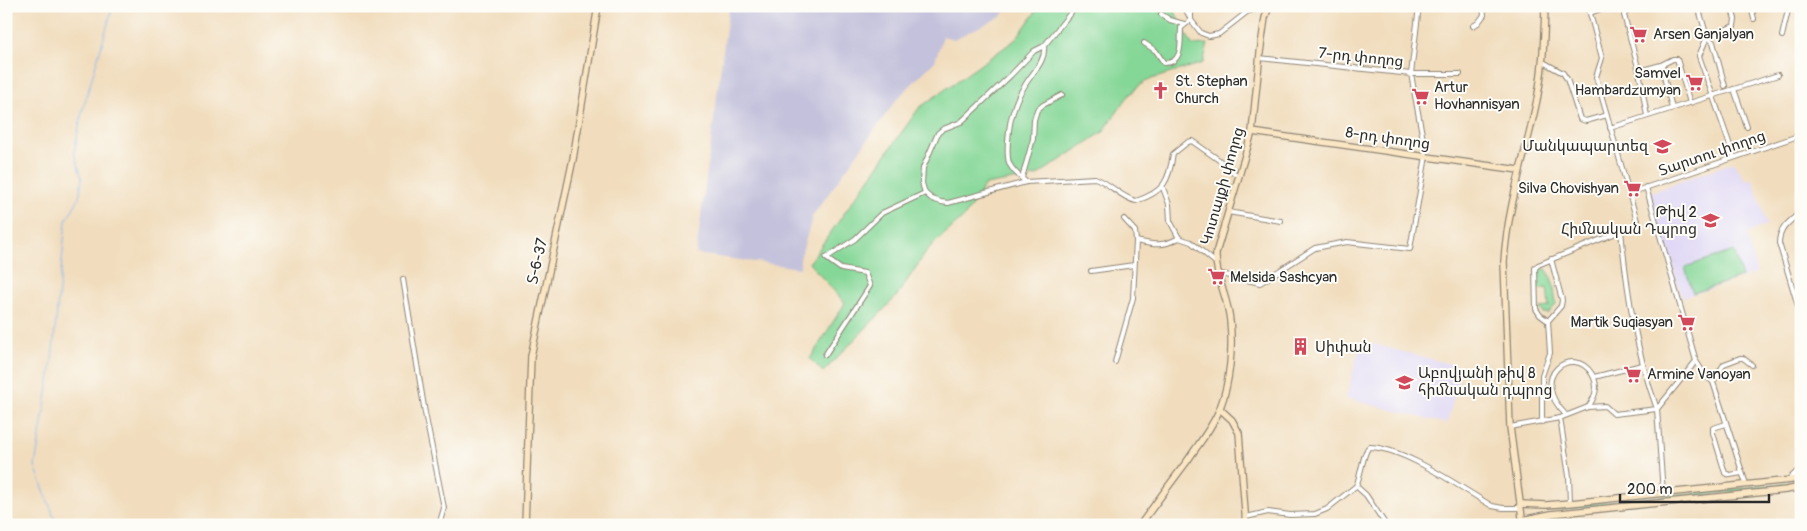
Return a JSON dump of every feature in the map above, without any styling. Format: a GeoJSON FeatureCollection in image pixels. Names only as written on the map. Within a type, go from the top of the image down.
{"type":"FeatureCollection","features":[{"type":"Feature","properties":{"kind":"street","name":"Տ-6-37"},"geometry":{"type":"LineString","coordinates":[[525,525],[531,356],[573,159],[598,6]]}},
{"type":"Feature","properties":{"kind":"street"},"geometry":{"type":"LineString","coordinates":[[1076,6],[1044,46],[1034,51],[961,122],[938,133],[922,168],[922,183],[925,193],[932,199],[948,203],[1026,182],[1095,178],[1136,202],[1149,197],[1162,188],[1172,163],[1173,154],[1192,141],[1219,160],[1239,178]]}},
{"type":"Feature","properties":{"kind":"street"},"geometry":{"type":"LineString","coordinates":[[1184,6],[1191,20],[1201,33],[1209,36],[1219,34],[1247,12],[1268,6]]}},
{"type":"Feature","properties":{"kind":"street"},"geometry":{"type":"LineString","coordinates":[[1191,6],[1191,20]]}},
{"type":"Feature","properties":{"kind":"street","name":"Կոտայքի փողոց"},"geometry":{"type":"LineString","coordinates":[[1140,525],[1201,441],[1220,409],[1228,372],[1231,337],[1228,305],[1217,273],[1216,253],[1252,132],[1259,58],[1268,6]]}},
{"type":"Feature","properties":{"kind":"street"},"geometry":{"type":"LineString","coordinates":[[1217,273],[1260,283],[1315,248],[1347,242],[1410,249],[1426,156],[1411,74],[1419,6]]}},
{"type":"Feature","properties":{"kind":"street"},"geometry":{"type":"LineString","coordinates":[[1472,26],[1478,23],[1484,15],[1483,6]]}},
{"type":"Feature","properties":{"kind":"street"},"geometry":{"type":"LineString","coordinates":[[1545,6],[1543,62],[1535,109],[1514,189],[1505,243],[1504,262],[1510,427],[1523,522],[1551,514],[1801,487]]}},
{"type":"Feature","properties":{"kind":"street"},"geometry":{"type":"LineString","coordinates":[[1548,321],[1536,309],[1535,268],[1538,265],[1621,231],[1636,224],[1637,221],[1596,77],[1602,58],[1588,6]]}},
{"type":"Feature","properties":{"kind":"street"},"geometry":{"type":"LineString","coordinates":[[1590,13],[1604,6]]}},
{"type":"Feature","properties":{"kind":"street"},"geometry":{"type":"LineString","coordinates":[[1630,6],[1624,15],[1639,71],[1647,116]]}},
{"type":"Feature","properties":{"kind":"street"},"geometry":{"type":"LineString","coordinates":[[1698,6],[1707,37],[1713,42],[1726,86]]}},
{"type":"Feature","properties":{"kind":"street"},"geometry":{"type":"LineString","coordinates":[[1731,6],[1735,19],[1734,26],[1707,37],[1700,56],[1734,157]]}},
{"type":"Feature","properties":{"kind":"street"},"geometry":{"type":"LineString","coordinates":[[1751,6],[1754,18]]}},
{"type":"Feature","properties":{"kind":"street"},"geometry":{"type":"LineString","coordinates":[[1782,36],[1789,6]]}},
{"type":"Feature","properties":{"kind":"street"},"geometry":{"type":"LineString","coordinates":[[1161,14],[1170,20],[1184,24]]}},
{"type":"Feature","properties":{"kind":"street"},"geometry":{"type":"LineString","coordinates":[[1144,43],[1156,51],[1164,63],[1173,62],[1178,58],[1181,50],[1181,28],[1191,20]]}},
{"type":"Feature","properties":{"kind":"street"},"geometry":{"type":"LineString","coordinates":[[1026,182],[1008,164],[1008,144],[1012,112],[1023,87],[1042,60],[1045,53],[1044,46]]}},
{"type":"Feature","properties":{"kind":"street","name":"7-րդ փողոց"},"geometry":{"type":"LineString","coordinates":[[1259,58],[1411,74],[1460,74]]}},
{"type":"Feature","properties":{"kind":"street"},"geometry":{"type":"LineString","coordinates":[[1639,71],[1673,59],[1678,61],[1690,102]]}},
{"type":"Feature","properties":{"kind":"street"},"geometry":{"type":"LineString","coordinates":[[1543,62],[1563,73],[1567,79],[1580,119],[1586,121],[1607,115]]}},
{"type":"Feature","properties":{"kind":"street"},"geometry":{"type":"LineString","coordinates":[[1661,64],[1672,108]]}},
{"type":"Feature","properties":{"kind":"street"},"geometry":{"type":"LineString","coordinates":[[1610,128],[1778,75]]}},
{"type":"Feature","properties":{"kind":"street"},"geometry":{"type":"LineString","coordinates":[[1734,89],[1747,127]]}},
{"type":"Feature","properties":{"kind":"street"},"geometry":{"type":"LineString","coordinates":[[1022,178],[1033,139],[1034,120],[1038,110],[1043,105],[1062,95]]}},
{"type":"Feature","properties":{"kind":"street","name":"8-րդ փողոց"},"geometry":{"type":"LineString","coordinates":[[1252,132],[1519,170]]}},
{"type":"Feature","properties":{"kind":"street"},"geometry":{"type":"LineString","coordinates":[[1799,136],[1801,151]]}},
{"type":"Feature","properties":{"kind":"street","name":"Տարտու փողոց"},"geometry":{"type":"LineString","coordinates":[[1630,193],[1799,136]]}},
{"type":"Feature","properties":{"kind":"street"},"geometry":{"type":"LineString","coordinates":[[1646,187],[1696,361],[1705,375],[1713,382],[1746,484]]}},
{"type":"Feature","properties":{"kind":"street"},"geometry":{"type":"LineString","coordinates":[[1162,188],[1169,204],[1170,221],[1179,238],[1191,242],[1216,263]]}},
{"type":"Feature","properties":{"kind":"street"},"geometry":{"type":"LineString","coordinates":[[825,355],[870,286],[865,273],[841,269],[826,258],[855,239],[882,213],[925,193]]}},
{"type":"Feature","properties":{"kind":"street"},"geometry":{"type":"LineString","coordinates":[[1228,212],[1281,221]]}},
{"type":"Feature","properties":{"kind":"street"},"geometry":{"type":"LineString","coordinates":[[1801,212],[1782,229],[1779,236],[1779,243],[1801,316]]}},
{"type":"Feature","properties":{"kind":"street"},"geometry":{"type":"LineString","coordinates":[[1115,362],[1133,298],[1135,232],[1124,219]]}},
{"type":"Feature","properties":{"kind":"street"},"geometry":{"type":"LineString","coordinates":[[1621,231],[1627,291],[1642,366],[1656,409],[1663,494]]}},
{"type":"Feature","properties":{"kind":"street"},"geometry":{"type":"LineString","coordinates":[[1136,241],[1158,245],[1167,244],[1179,238]]}},
{"type":"Feature","properties":{"kind":"street"},"geometry":{"type":"LineString","coordinates":[[1542,422],[1542,376],[1550,353],[1548,321],[1560,306],[1562,300],[1551,260]]}},
{"type":"Feature","properties":{"kind":"street"},"geometry":{"type":"LineString","coordinates":[[1091,271],[1134,265]]}},
{"type":"Feature","properties":{"kind":"street"},"geometry":{"type":"LineString","coordinates":[[403,279],[424,413],[444,508],[439,525]]}},
{"type":"Feature","properties":{"kind":"street"},"geometry":{"type":"LineString","coordinates":[[1713,382],[1724,364],[1743,358],[1752,366]]}},
{"type":"Feature","properties":{"kind":"street"},"geometry":{"type":"LineString","coordinates":[[1510,427],[1560,418],[1588,407],[1605,406],[1614,414],[1656,409],[1696,361]]}},
{"type":"Feature","properties":{"kind":"street"},"geometry":{"type":"LineString","coordinates":[[1566,415],[1557,406],[1552,397],[1550,387],[1553,373],[1562,365],[1574,363],[1585,366],[1594,377],[1596,392],[1588,407]]}},
{"type":"Feature","properties":{"kind":"street"},"geometry":{"type":"LineString","coordinates":[[1594,377],[1642,366]]}},
{"type":"Feature","properties":{"kind":"street"},"geometry":{"type":"LineString","coordinates":[[1220,409],[1232,420],[1239,433],[1246,525]]}},
{"type":"Feature","properties":{"kind":"street"},"geometry":{"type":"LineString","coordinates":[[1560,418],[1569,476],[1570,503]]}},
{"type":"Feature","properties":{"kind":"street"},"geometry":{"type":"LineString","coordinates":[[1726,424],[1714,428],[1713,433],[1725,473],[1730,475],[1742,473]]}},
{"type":"Feature","properties":{"kind":"street"},"geometry":{"type":"LineString","coordinates":[[1246,517],[1268,512],[1290,515],[1315,514],[1326,509],[1356,486],[1363,466],[1365,450],[1368,447],[1376,447],[1416,461],[1492,506],[1502,508],[1663,494],[1801,479]]}},
{"type":"Feature","properties":{"kind":"street"},"geometry":{"type":"LineString","coordinates":[[1786,482],[1801,468]]}},
{"type":"Feature","properties":{"kind":"street"},"geometry":{"type":"LineString","coordinates":[[1356,486],[1366,495],[1386,525]]}},
{"type":"Feature","properties":{"kind":"shaded area"},"geometry":{"type":"Polygon","coordinates":[[[729,6],[1008,6],[1002,16],[954,39],[943,36],[935,61],[897,99],[813,215],[800,259],[800,268],[696,254],[729,6]]]}},
{"type":"Feature","properties":{"kind":"shaded area"},"geometry":{"type":"Polygon","coordinates":[[[1734,162],[1745,180],[1753,179],[1767,225],[1747,234],[1757,273],[1682,298],[1649,193],[1734,162]]]}},
{"type":"Feature","properties":{"kind":"shaded area","name":"Աբովյանի թիվ 8 հիմնական դպրոց"},"geometry":{"type":"Polygon","coordinates":[[[1361,341],[1462,367],[1447,424],[1346,398],[1361,341]]]}},
{"type":"Feature","properties":{"kind":"green space"},"geometry":{"type":"Polygon","coordinates":[[[1040,6],[1172,6],[1192,45],[1208,44],[1203,63],[1145,81],[1129,95],[1103,132],[1036,176],[985,185],[965,216],[929,248],[896,297],[823,372],[810,359],[845,303],[809,263],[919,108],[1015,40],[1040,6]]]}},
{"type":"Feature","properties":{"kind":"green space"},"geometry":{"type":"Polygon","coordinates":[[[1734,251],[1742,277],[1693,293],[1685,267],[1734,251]]]}},
{"type":"Feature","properties":{"kind":"green space"},"geometry":{"type":"Polygon","coordinates":[[[1539,268],[1546,269],[1553,285],[1556,304],[1549,313],[1543,313],[1540,308],[1549,307],[1547,288],[1538,289],[1537,272],[1539,268]]]}},
{"type":"Feature","properties":{"kind":"green space"},"geometry":{"type":"Polygon","coordinates":[[[1801,482],[1801,484],[1784,487],[1546,511],[1546,508],[1801,482]]]}},
{"type":"Feature","properties":{"kind":"waterway"},"geometry":{"type":"LineString","coordinates":[[57,525],[35,466],[51,369],[66,221],[79,198],[82,178],[74,152],[82,112],[113,6]]}},
{"type":"Feature","properties":{"kind":"place","name":"Arsen Ganjalyan"},"geometry":{"type":"Point","coordinates":[1639,34]}},
{"type":"Feature","properties":{"kind":"place","name":"Samvel Hambardzumyan"},"geometry":{"type":"Point","coordinates":[1695,82]}},
{"type":"Feature","properties":{"kind":"place","name":"St. Stephan Church"},"geometry":{"type":"Point","coordinates":[1161,90]}},
{"type":"Feature","properties":{"kind":"place","name":"Artur Hovhannisyan"},"geometry":{"type":"Point","coordinates":[1420,96]}},
{"type":"Feature","properties":{"kind":"place","name":"Մանկապարտեզ"},"geometry":{"type":"Point","coordinates":[1662,146]}},
{"type":"Feature","properties":{"kind":"place","name":"Silva Chovishyan"},"geometry":{"type":"Point","coordinates":[1633,188]}},
{"type":"Feature","properties":{"kind":"place","name":"Թիվ 2 Հիմնական Դպրոց"},"geometry":{"type":"Point","coordinates":[1711,221]}},
{"type":"Feature","properties":{"kind":"place","name":"Melsida Sashcyan"},"geometry":{"type":"Point","coordinates":[1216,277]}},
{"type":"Feature","properties":{"kind":"place","name":"Martik Suqiasyan"},"geometry":{"type":"Point","coordinates":[1687,322]}},
{"type":"Feature","properties":{"kind":"place","name":"Սիփան"},"geometry":{"type":"Point","coordinates":[1301,347]}},
{"type":"Feature","properties":{"kind":"place","name":"Armine Vanoyan"},"geometry":{"type":"Point","coordinates":[1633,374]}},
{"type":"Feature","properties":{"kind":"place","name":"Աբովյանի թիվ 8 հիմնական դպրոց"},"geometry":{"type":"Point","coordinates":[1404,382]}}]}
